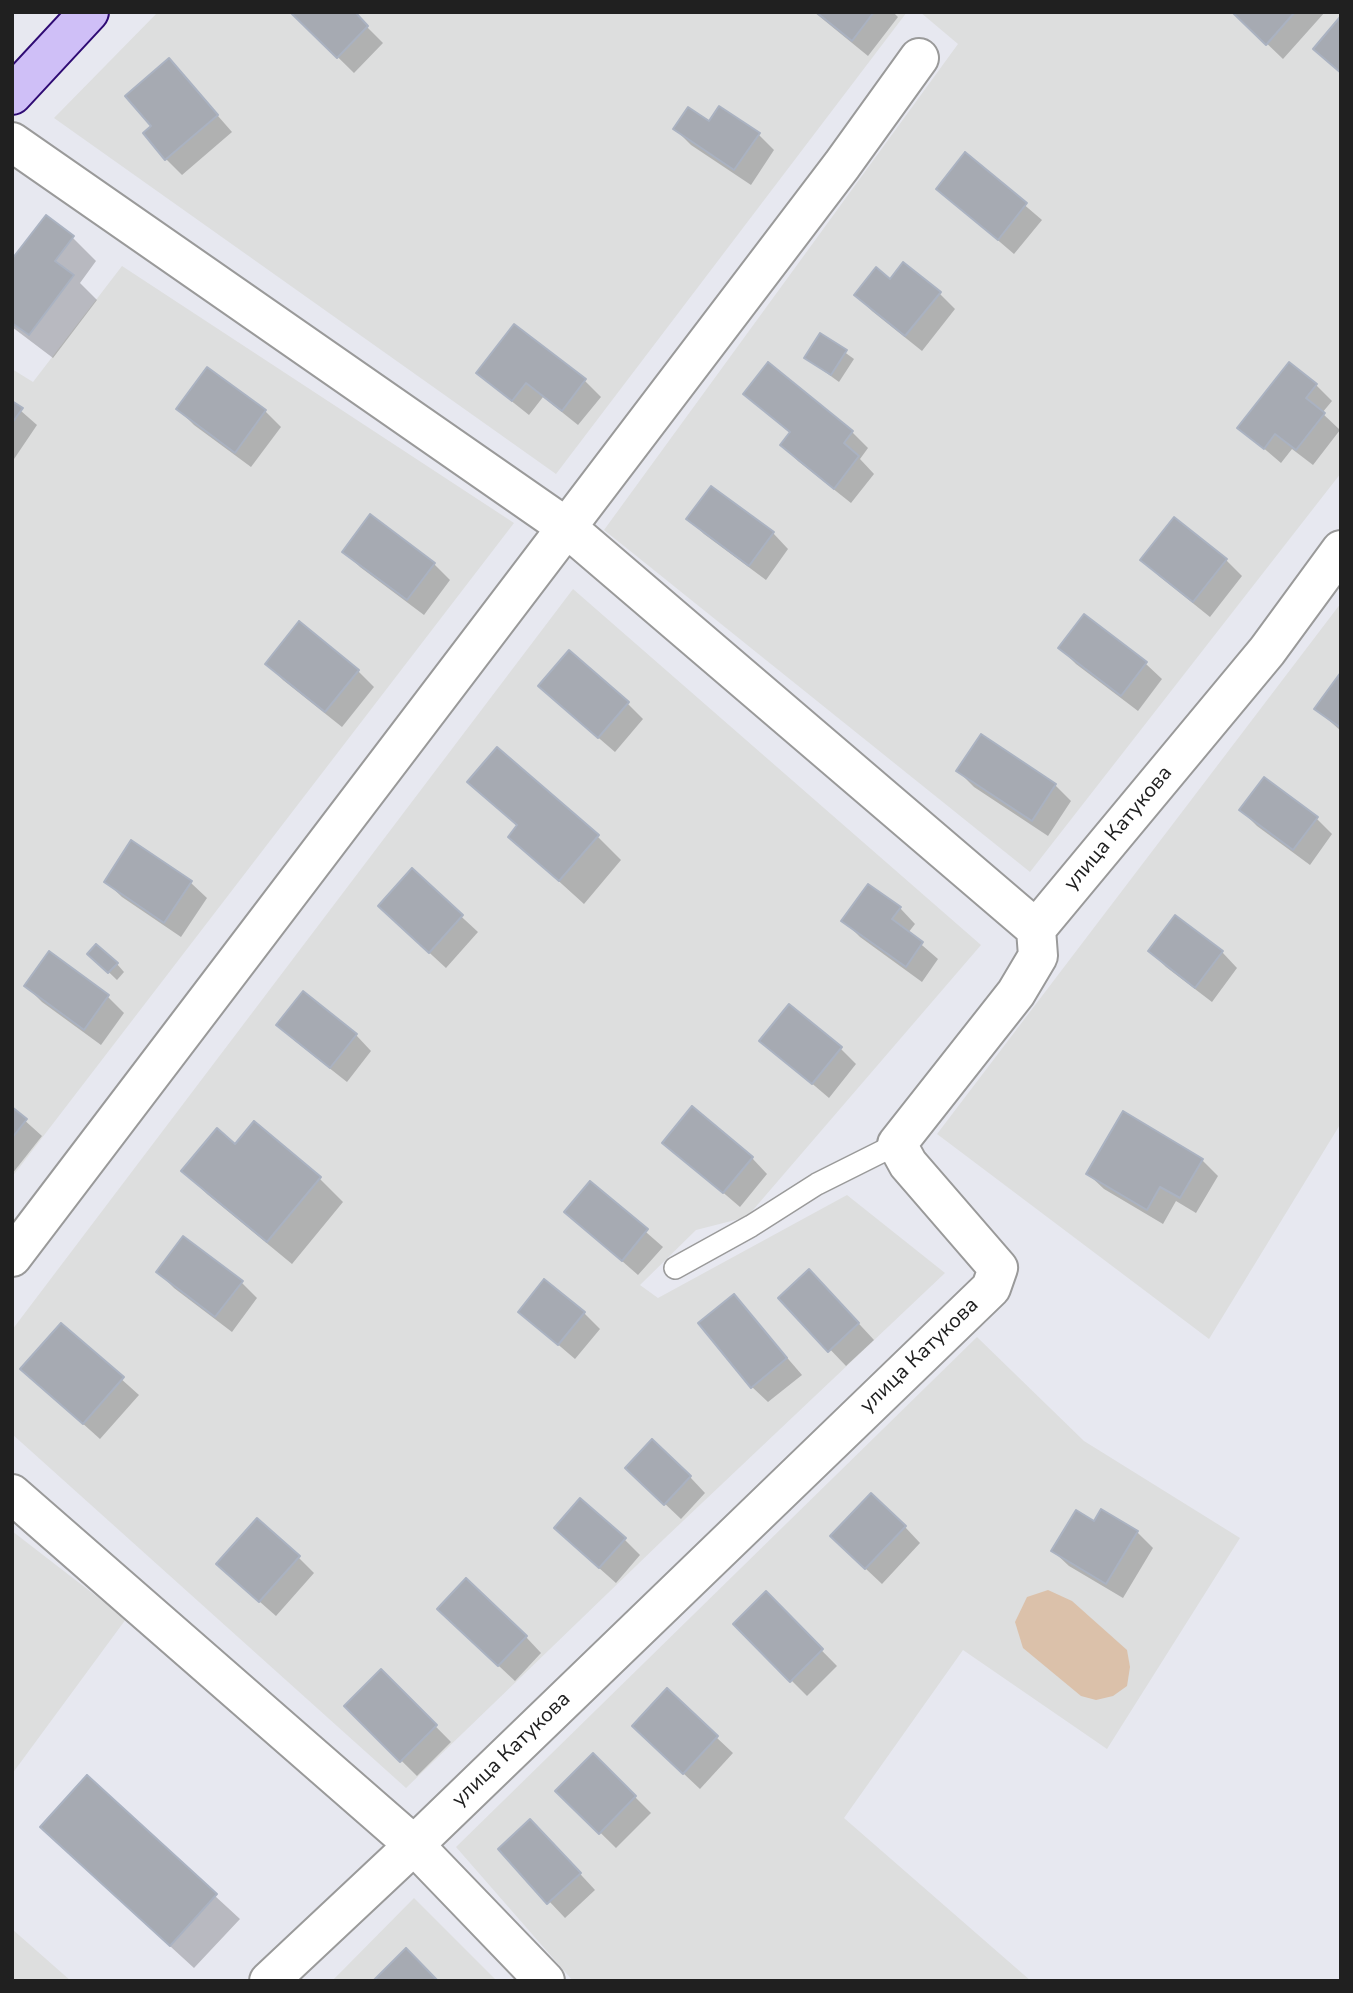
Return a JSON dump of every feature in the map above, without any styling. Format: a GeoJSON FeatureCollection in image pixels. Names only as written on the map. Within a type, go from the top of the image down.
{"type":"FeatureCollection","features":[{"type":"Feature","properties":{"kind":"main road"},"geometry":{"type":"LineString","coordinates":[[12,96],[89,12]]}},
{"type":"Feature","properties":{"kind":"street"},"geometry":{"type":"LineString","coordinates":[[12,1257],[842,165],[919,58]]}},
{"type":"Feature","properties":{"kind":"street"},"geometry":{"type":"LineString","coordinates":[[12,142],[566,527],[1036,929],[1038,956],[1016,993],[897,1144]]}},
{"type":"Feature","properties":{"kind":"street","name":"улица Катукова"},"geometry":{"type":"LineString","coordinates":[[1036,929],[1267,651],[1341,550]]}},
{"type":"Feature","properties":{"kind":"street","name":"улица Катукова"},"geometry":{"type":"LineString","coordinates":[[268,1981],[414,1845],[991,1288],[998,1268],[908,1164],[897,1144]]}},
{"type":"Feature","properties":{"kind":"street"},"geometry":{"type":"LineString","coordinates":[[12,1494],[414,1845],[545,1981]]}},
{"type":"Feature","properties":{"kind":"lane"},"geometry":{"type":"LineString","coordinates":[[675,1268],[751,1226],[817,1184],[897,1144]]}},
{"type":"Feature","properties":{"kind":"shaded area"},"geometry":{"type":"Polygon","coordinates":[[[158,12],[907,12],[556,474],[54,118],[158,12]]]}},
{"type":"Feature","properties":{"kind":"shaded area"},"geometry":{"type":"Polygon","coordinates":[[[920,12],[1341,12],[1341,473],[1030,872],[604,530],[958,44],[920,12]]]}},
{"type":"Feature","properties":{"kind":"shaded area"},"geometry":{"type":"Polygon","coordinates":[[[122,266],[514,523],[12,1177],[12,369],[33,382],[122,266]]]}},
{"type":"Feature","properties":{"kind":"shaded area"},"geometry":{"type":"Polygon","coordinates":[[[573,589],[981,945],[747,1217],[696,1230],[640,1285],[658,1298],[847,1195],[945,1273],[406,1788],[12,1434],[12,1330],[573,589]]]}},
{"type":"Feature","properties":{"kind":"shaded area"},"geometry":{"type":"Polygon","coordinates":[[[1341,603],[1341,1123],[1209,1339],[937,1134],[1341,603]]]}},
{"type":"Feature","properties":{"kind":"shaded area"},"geometry":{"type":"Polygon","coordinates":[[[977,1337],[1084,1441],[1240,1538],[1107,1749],[963,1650],[844,1818],[1031,1981],[573,1981],[456,1847],[977,1337]]]}},
{"type":"Feature","properties":{"kind":"shaded area"},"geometry":{"type":"Polygon","coordinates":[[[12,1531],[126,1619],[12,1774],[12,1531]]]}},
{"type":"Feature","properties":{"kind":"shaded area"},"geometry":{"type":"Polygon","coordinates":[[[1048,1590],[1072,1601],[1127,1650],[1130,1667],[1127,1686],[1113,1696],[1096,1700],[1081,1696],[1023,1648],[1015,1622],[1027,1597],[1048,1590]]]}},
{"type":"Feature","properties":{"kind":"shaded area"},"geometry":{"type":"Polygon","coordinates":[[[414,1898],[497,1981],[332,1981],[414,1898]]]}},
{"type":"Feature","properties":{"kind":"shaded area"},"geometry":{"type":"Polygon","coordinates":[[[12,1929],[71,1981],[12,1981],[12,1929]]]}},
{"type":"Feature","properties":{"kind":"building"},"geometry":{"type":"Polygon","coordinates":[[[290,12],[355,12],[368,26],[337,58],[290,12]]]}},
{"type":"Feature","properties":{"kind":"building"},"geometry":{"type":"Polygon","coordinates":[[[816,12],[874,12],[852,41],[816,12]]]}},
{"type":"Feature","properties":{"kind":"building"},"geometry":{"type":"Polygon","coordinates":[[[1232,12],[1295,12],[1266,45],[1232,12]]]}},
{"type":"Feature","properties":{"kind":"building"},"geometry":{"type":"Polygon","coordinates":[[[1341,18],[1341,73],[1313,49],[1341,18]]]}},
{"type":"Feature","properties":{"kind":"building"},"geometry":{"type":"Polygon","coordinates":[[[169,58],[218,115],[165,160],[143,133],[151,126],[125,96],[169,58]]]}},
{"type":"Feature","properties":{"kind":"building"},"geometry":{"type":"Polygon","coordinates":[[[719,106],[760,133],[734,170],[673,129],[688,107],[709,121],[719,106]]]}},
{"type":"Feature","properties":{"kind":"building"},"geometry":{"type":"Polygon","coordinates":[[[965,152],[1027,203],[998,240],[936,189],[965,152]]]}},
{"type":"Feature","properties":{"kind":"building"},"geometry":{"type":"Polygon","coordinates":[[[46,215],[74,236],[55,261],[74,275],[29,335],[12,323],[12,259],[46,215]]]}},
{"type":"Feature","properties":{"kind":"building"},"geometry":{"type":"Polygon","coordinates":[[[903,262],[941,292],[905,336],[854,295],[876,267],[890,279],[903,262]]]}},
{"type":"Feature","properties":{"kind":"building"},"geometry":{"type":"Polygon","coordinates":[[[514,324],[586,379],[562,411],[526,383],[512,401],[476,373],[514,324]]]}},
{"type":"Feature","properties":{"kind":"building"},"geometry":{"type":"Polygon","coordinates":[[[820,333],[847,350],[831,375],[804,358],[820,333]]]}},
{"type":"Feature","properties":{"kind":"building"},"geometry":{"type":"Polygon","coordinates":[[[768,362],[853,431],[844,443],[859,456],[834,489],[780,445],[790,432],[743,394],[768,362]]]}},
{"type":"Feature","properties":{"kind":"building"},"geometry":{"type":"Polygon","coordinates":[[[1289,362],[1317,384],[1306,398],[1325,413],[1296,450],[1275,434],[1264,449],[1237,428],[1289,362]]]}},
{"type":"Feature","properties":{"kind":"building"},"geometry":{"type":"Polygon","coordinates":[[[207,367],[266,410],[235,453],[176,409],[207,367]]]}},
{"type":"Feature","properties":{"kind":"building"},"geometry":{"type":"Polygon","coordinates":[[[12,401],[23,408],[12,423],[12,401]]]}},
{"type":"Feature","properties":{"kind":"building"},"geometry":{"type":"Polygon","coordinates":[[[711,486],[774,532],[749,566],[686,519],[711,486]]]}},
{"type":"Feature","properties":{"kind":"building"},"geometry":{"type":"Polygon","coordinates":[[[370,514],[435,563],[407,600],[342,552],[370,514]]]}},
{"type":"Feature","properties":{"kind":"building"},"geometry":{"type":"Polygon","coordinates":[[[1174,517],[1227,559],[1193,602],[1140,560],[1174,517]]]}},
{"type":"Feature","properties":{"kind":"building"},"geometry":{"type":"Polygon","coordinates":[[[1084,614],[1147,662],[1121,696],[1058,648],[1084,614]]]}},
{"type":"Feature","properties":{"kind":"building"},"geometry":{"type":"Polygon","coordinates":[[[299,621],[359,670],[325,712],[265,664],[299,621]]]}},
{"type":"Feature","properties":{"kind":"building"},"geometry":{"type":"Polygon","coordinates":[[[569,650],[629,702],[598,738],[538,686],[569,650]]]}},
{"type":"Feature","properties":{"kind":"building"},"geometry":{"type":"Polygon","coordinates":[[[1341,672],[1341,728],[1314,709],[1341,672]]]}},
{"type":"Feature","properties":{"kind":"building"},"geometry":{"type":"Polygon","coordinates":[[[981,734],[1056,784],[1032,821],[956,771],[981,734]]]}},
{"type":"Feature","properties":{"kind":"building"},"geometry":{"type":"Polygon","coordinates":[[[497,747],[599,835],[559,881],[508,837],[517,825],[467,782],[497,747]]]}},
{"type":"Feature","properties":{"kind":"building"},"geometry":{"type":"Polygon","coordinates":[[[1264,777],[1318,817],[1293,850],[1239,810],[1264,777]]]}},
{"type":"Feature","properties":{"kind":"building"},"geometry":{"type":"Polygon","coordinates":[[[131,840],[192,881],[164,923],[104,882],[131,840]]]}},
{"type":"Feature","properties":{"kind":"building"},"geometry":{"type":"Polygon","coordinates":[[[412,868],[463,915],[429,953],[378,906],[412,868]]]}},
{"type":"Feature","properties":{"kind":"building"},"geometry":{"type":"Polygon","coordinates":[[[868,884],[901,907],[892,919],[923,942],[906,967],[841,921],[868,884]]]}},
{"type":"Feature","properties":{"kind":"building"},"geometry":{"type":"Polygon","coordinates":[[[1175,915],[1223,951],[1195,988],[1148,951],[1175,915]]]}},
{"type":"Feature","properties":{"kind":"building"},"geometry":{"type":"Polygon","coordinates":[[[96,944],[118,963],[108,973],[87,954],[96,944]]]}},
{"type":"Feature","properties":{"kind":"building"},"geometry":{"type":"Polygon","coordinates":[[[49,951],[109,995],[84,1030],[24,986],[49,951]]]}},
{"type":"Feature","properties":{"kind":"building"},"geometry":{"type":"Polygon","coordinates":[[[303,991],[357,1034],[330,1068],[276,1025],[303,991]]]}},
{"type":"Feature","properties":{"kind":"building"},"geometry":{"type":"Polygon","coordinates":[[[789,1004],[842,1047],[812,1084],[759,1041],[789,1004]]]}},
{"type":"Feature","properties":{"kind":"building"},"geometry":{"type":"Polygon","coordinates":[[[692,1106],[753,1157],[723,1193],[662,1143],[692,1106]]]}},
{"type":"Feature","properties":{"kind":"building"},"geometry":{"type":"Polygon","coordinates":[[[12,1107],[27,1119],[12,1138],[12,1107]]]}},
{"type":"Feature","properties":{"kind":"building"},"geometry":{"type":"Polygon","coordinates":[[[1123,1111],[1203,1159],[1180,1198],[1160,1187],[1147,1210],[1086,1174],[1123,1111]]]}},
{"type":"Feature","properties":{"kind":"building"},"geometry":{"type":"Polygon","coordinates":[[[254,1121],[321,1177],[267,1242],[181,1171],[217,1128],[235,1144],[254,1121]]]}},
{"type":"Feature","properties":{"kind":"building"},"geometry":{"type":"Polygon","coordinates":[[[590,1181],[648,1229],[622,1261],[564,1212],[590,1181]]]}},
{"type":"Feature","properties":{"kind":"building"},"geometry":{"type":"Polygon","coordinates":[[[183,1236],[243,1281],[215,1317],[156,1272],[183,1236]]]}},
{"type":"Feature","properties":{"kind":"building"},"geometry":{"type":"Polygon","coordinates":[[[809,1269],[859,1323],[828,1352],[778,1298],[809,1269]]]}},
{"type":"Feature","properties":{"kind":"building"},"geometry":{"type":"Polygon","coordinates":[[[544,1279],[585,1312],[558,1345],[518,1312],[544,1279]]]}},
{"type":"Feature","properties":{"kind":"building"},"geometry":{"type":"Polygon","coordinates":[[[734,1294],[787,1358],[751,1388],[698,1323],[734,1294]]]}},
{"type":"Feature","properties":{"kind":"building"},"geometry":{"type":"Polygon","coordinates":[[[61,1323],[124,1377],[83,1424],[20,1369],[61,1323]]]}},
{"type":"Feature","properties":{"kind":"building"},"geometry":{"type":"Polygon","coordinates":[[[652,1439],[691,1476],[664,1505],[625,1468],[652,1439]]]}},
{"type":"Feature","properties":{"kind":"building"},"geometry":{"type":"Polygon","coordinates":[[[871,1493],[906,1526],[865,1569],[830,1536],[871,1493]]]}},
{"type":"Feature","properties":{"kind":"building"},"geometry":{"type":"Polygon","coordinates":[[[580,1498],[626,1538],[599,1568],[554,1528],[580,1498]]]}},
{"type":"Feature","properties":{"kind":"building"},"geometry":{"type":"Polygon","coordinates":[[[1101,1509],[1138,1531],[1106,1584],[1051,1551],[1076,1510],[1094,1521],[1101,1509]]]}},
{"type":"Feature","properties":{"kind":"building"},"geometry":{"type":"Polygon","coordinates":[[[257,1518],[300,1556],[259,1602],[216,1564],[257,1518]]]}},
{"type":"Feature","properties":{"kind":"building"},"geometry":{"type":"Polygon","coordinates":[[[466,1578],[527,1636],[498,1666],[437,1609],[466,1578]]]}},
{"type":"Feature","properties":{"kind":"building"},"geometry":{"type":"Polygon","coordinates":[[[766,1591],[823,1649],[790,1682],[733,1624],[766,1591]]]}},
{"type":"Feature","properties":{"kind":"building"},"geometry":{"type":"Polygon","coordinates":[[[381,1669],[437,1725],[400,1762],[344,1706],[381,1669]]]}},
{"type":"Feature","properties":{"kind":"building"},"geometry":{"type":"Polygon","coordinates":[[[667,1688],[718,1736],[683,1774],[632,1726],[667,1688]]]}},
{"type":"Feature","properties":{"kind":"building"},"geometry":{"type":"Polygon","coordinates":[[[593,1753],[636,1796],[599,1834],[555,1791],[593,1753]]]}},
{"type":"Feature","properties":{"kind":"building"},"geometry":{"type":"Polygon","coordinates":[[[87,1775],[217,1894],[170,1946],[40,1827],[87,1775]]]}},
{"type":"Feature","properties":{"kind":"building"},"geometry":{"type":"Polygon","coordinates":[[[530,1819],[581,1873],[547,1904],[498,1849],[530,1819]]]}},
{"type":"Feature","properties":{"kind":"building"},"geometry":{"type":"Polygon","coordinates":[[[406,1948],[438,1981],[373,1981],[406,1948]]]}}]}
